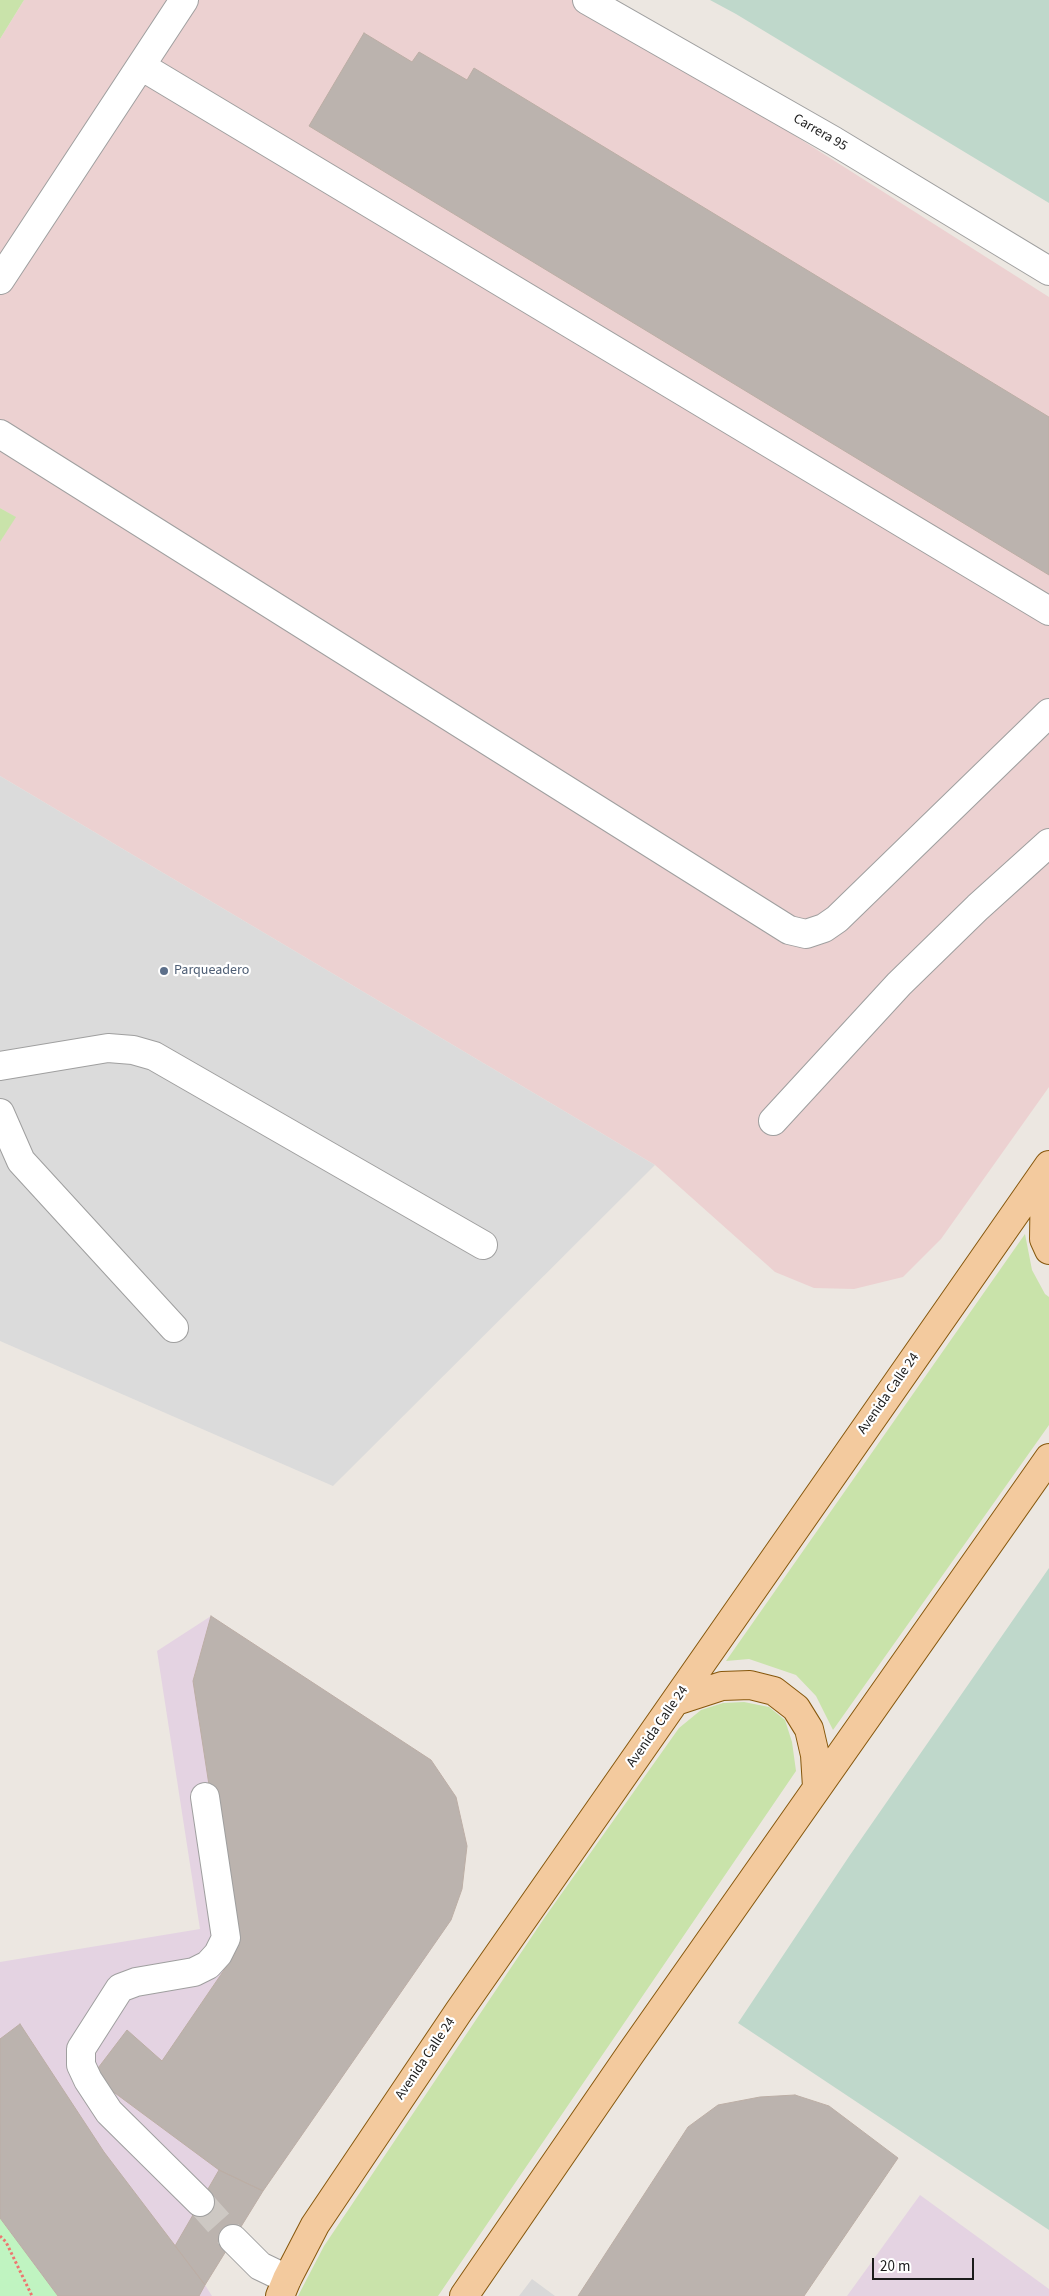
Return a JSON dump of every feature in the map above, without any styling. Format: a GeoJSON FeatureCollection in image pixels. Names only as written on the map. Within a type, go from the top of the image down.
{"type":"FeatureCollection","features":[{"type":"Feature","properties":{"kind":"main road"},"geometry":{"type":"LineString","coordinates":[[1047,1168],[1044,1239],[1049,1250]]}},
{"type":"Feature","properties":{"kind":"main road","name":"Avenida Calle 24"},"geometry":{"type":"LineString","coordinates":[[284,2287],[315,2225],[384,2122],[1047,1168]]}},
{"type":"Feature","properties":{"kind":"main road"},"geometry":{"type":"LineString","coordinates":[[464,2296],[817,1787],[1049,1458]]}},
{"type":"Feature","properties":{"kind":"main road"},"geometry":{"type":"LineString","coordinates":[[676,1701],[722,1686],[750,1685],[774,1691],[796,1708],[809,1728],[815,1755],[817,1787]]}},
{"type":"Feature","properties":{"kind":"lane"},"geometry":{"type":"LineString","coordinates":[[0,280],[184,0]]}},
{"type":"Feature","properties":{"kind":"lane","name":"Carrera 95"},"geometry":{"type":"LineString","coordinates":[[587,0],[834,141],[1049,272]]}},
{"type":"Feature","properties":{"kind":"lane"},"geometry":{"type":"LineString","coordinates":[[141,66],[1049,611]]}},
{"type":"Feature","properties":{"kind":"lane"},"geometry":{"type":"LineString","coordinates":[[0,434],[789,930],[806,934],[824,928],[837,919],[1049,713]]}},
{"type":"Feature","properties":{"kind":"lane"},"geometry":{"type":"LineString","coordinates":[[773,1121],[899,984],[978,907],[1049,843]]}},
{"type":"Feature","properties":{"kind":"lane"},"geometry":{"type":"LineString","coordinates":[[0,1066],[108,1048],[133,1050],[154,1056],[483,1245]]}},
{"type":"Feature","properties":{"kind":"lane"},"geometry":{"type":"LineString","coordinates":[[0,1113],[21,1161],[174,1328]]}},
{"type":"Feature","properties":{"kind":"lane"},"geometry":{"type":"LineString","coordinates":[[200,2202],[109,2112],[88,2080],[82,2065],[81,2049],[120,1988],[136,1982],[194,1972],[208,1965],[218,1954],[226,1938],[205,1797]]}},
{"type":"Feature","properties":{"kind":"lane"},"geometry":{"type":"LineString","coordinates":[[233,2239],[284,2287]]}},
{"type":"Feature","properties":{"kind":"path"},"geometry":{"type":"LineString","coordinates":[[0,2236],[6,2242],[32,2296]]}},
{"type":"Feature","properties":{"kind":"shaded area"},"geometry":{"type":"Polygon","coordinates":[[[24,0],[581,0],[1049,297],[1049,1087],[941,1239],[903,1277],[854,1289],[814,1288],[775,1272],[655,1165],[0,776],[0,542],[15,517],[0,508],[0,39],[24,0]]]}},
{"type":"Feature","properties":{"kind":"shaded area","name":"Parqueadero"},"geometry":{"type":"Polygon","coordinates":[[[0,776],[655,1165],[333,1486],[0,1341],[0,776]]]}},
{"type":"Feature","properties":{"kind":"shaded area"},"geometry":{"type":"Polygon","coordinates":[[[211,1616],[431,1760],[456,1797],[467,1846],[451,1920],[263,2191],[205,2285],[212,2296],[58,2296],[0,2218],[0,1962],[200,1929],[157,1651],[211,1616]]]}},
{"type":"Feature","properties":{"kind":"shaded area"},"geometry":{"type":"Polygon","coordinates":[[[920,2195],[1049,2289],[1049,2296],[847,2296],[920,2195]]]}},
{"type":"Feature","properties":{"kind":"shaded area"},"geometry":{"type":"Polygon","coordinates":[[[532,2279],[555,2296],[519,2296],[532,2279]]]}},
{"type":"Feature","properties":{"kind":"green space"},"geometry":{"type":"Polygon","coordinates":[[[0,0],[24,0],[0,39],[0,0]]]}},
{"type":"Feature","properties":{"kind":"green space"},"geometry":{"type":"Polygon","coordinates":[[[710,0],[1049,0],[1049,203],[736,14],[710,0]]]}},
{"type":"Feature","properties":{"kind":"green space"},"geometry":{"type":"Polygon","coordinates":[[[0,508],[16,517],[0,542],[0,508]]]}},
{"type":"Feature","properties":{"kind":"green space"},"geometry":{"type":"Polygon","coordinates":[[[1025,1234],[1032,1270],[1045,1294],[1049,1297],[1049,1425],[833,1730],[816,1696],[796,1675],[749,1659],[726,1661],[1025,1234]]]}},
{"type":"Feature","properties":{"kind":"green space"},"geometry":{"type":"Polygon","coordinates":[[[1049,1568],[1049,2230],[738,2023],[850,1855],[1049,1568]]]}},
{"type":"Feature","properties":{"kind":"green space"},"geometry":{"type":"Polygon","coordinates":[[[744,1702],[769,1707],[785,1720],[792,1742],[796,1771],[438,2296],[298,2296],[324,2246],[545,1917],[679,1728],[701,1710],[723,1703],[744,1702]]]}},
{"type":"Feature","properties":{"kind":"green space"},"geometry":{"type":"Polygon","coordinates":[[[0,2218],[58,2296],[0,2296],[0,2218]]]}},
{"type":"Feature","properties":{"kind":"building"},"geometry":{"type":"Polygon","coordinates":[[[364,33],[412,62],[419,52],[467,80],[474,68],[1049,417],[1049,575],[309,126],[364,33]]]}},
{"type":"Feature","properties":{"kind":"building"},"geometry":{"type":"Polygon","coordinates":[[[211,1616],[431,1760],[456,1797],[467,1846],[462,1889],[451,1920],[263,2191],[219,2170],[92,2076],[127,2030],[162,2061],[235,1954],[193,1681],[211,1616]]]}},
{"type":"Feature","properties":{"kind":"building"},"geometry":{"type":"Polygon","coordinates":[[[20,2024],[104,2152],[205,2285],[199,2296],[58,2296],[0,2218],[0,2039],[20,2024]]]}},
{"type":"Feature","properties":{"kind":"building"},"geometry":{"type":"Polygon","coordinates":[[[795,2095],[829,2106],[898,2158],[804,2296],[578,2296],[688,2127],[718,2105],[760,2097],[795,2095]]]}},
{"type":"Feature","properties":{"kind":"building"},"geometry":{"type":"Polygon","coordinates":[[[219,2170],[263,2191],[205,2285],[175,2246],[219,2170]]]}},
{"type":"Feature","properties":{"kind":"tunnel"},"geometry":{"type":"LineString","coordinates":[[200,2202],[233,2239]]}},
{"type":"Feature","properties":{"kind":"place","name":"Parqueadero"},"geometry":{"type":"Point","coordinates":[164,971]}}]}
